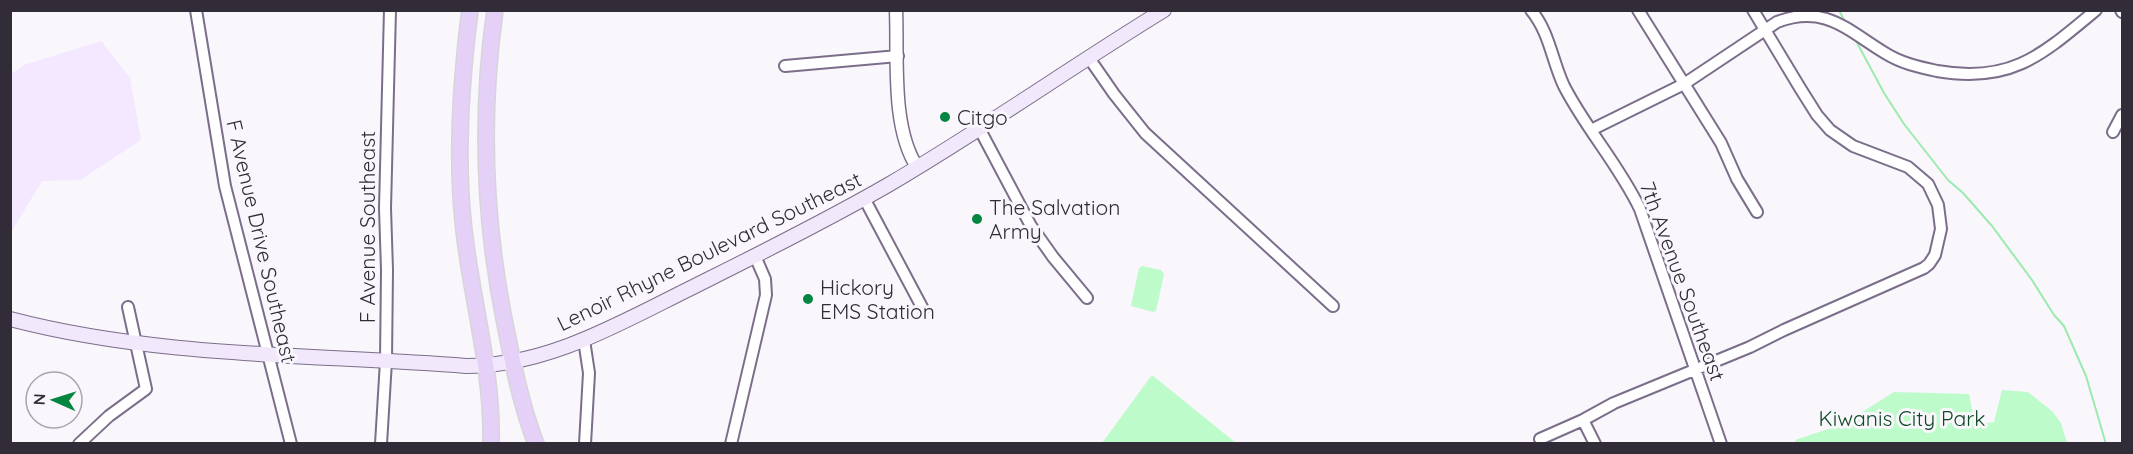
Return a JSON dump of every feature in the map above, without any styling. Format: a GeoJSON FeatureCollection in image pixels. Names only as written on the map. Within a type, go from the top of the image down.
{"type":"FeatureCollection","features":[{"type":"Feature","properties":{"kind":"main road"},"geometry":{"type":"LineString","coordinates":[[470,10],[460,106],[463,220],[486,366],[491,444]]}},
{"type":"Feature","properties":{"kind":"main road"},"geometry":{"type":"LineString","coordinates":[[495,10],[487,82],[487,205],[495,273],[513,362],[536,444]]}},
{"type":"Feature","properties":{"kind":"main road","name":"Lenoir Rhyne Boulevard Southeast"},"geometry":{"type":"LineString","coordinates":[[10,319],[135,343],[269,354],[486,366],[552,352],[584,340],[755,256],[864,198],[916,168],[1164,10]]}},
{"type":"Feature","properties":{"kind":"street","name":"F Avenue Drive Southeast"},"geometry":{"type":"LineString","coordinates":[[196,10],[225,186],[291,444]]}},
{"type":"Feature","properties":{"kind":"street","name":"F Avenue Southeast"},"geometry":{"type":"LineString","coordinates":[[381,444],[386,361],[385,208],[390,10]]}},
{"type":"Feature","properties":{"kind":"street"},"geometry":{"type":"LineString","coordinates":[[896,10],[898,97],[906,148],[916,168]]}},
{"type":"Feature","properties":{"kind":"street","name":"7th Avenue Southeast"},"geometry":{"type":"LineString","coordinates":[[1531,10],[1546,33],[1564,85],[1625,181],[1640,209],[1721,444]]}},
{"type":"Feature","properties":{"kind":"street"},"geometry":{"type":"LineString","coordinates":[[1638,10],[1721,143],[1737,179],[1757,212]]}},
{"type":"Feature","properties":{"kind":"street"},"geometry":{"type":"LineString","coordinates":[[1540,439],[1614,404],[1697,370],[1924,268],[1931,262],[1941,229],[1938,205],[1928,184],[1908,167],[1853,146],[1830,130],[1817,116],[1753,10]]}},
{"type":"Feature","properties":{"kind":"street"},"geometry":{"type":"LineString","coordinates":[[1591,130],[1684,84],[1788,18],[1803,15],[1818,16],[1837,22],[1906,64],[1948,73],[1986,74],[2013,68],[2037,57],[2096,10]]}},
{"type":"Feature","properties":{"kind":"street"},"geometry":{"type":"LineString","coordinates":[[785,66],[898,56]]}},
{"type":"Feature","properties":{"kind":"street"},"geometry":{"type":"LineString","coordinates":[[1089,58],[1145,133],[1333,306]]}},
{"type":"Feature","properties":{"kind":"street"},"geometry":{"type":"LineString","coordinates":[[2113,132],[2122,115]]}},
{"type":"Feature","properties":{"kind":"street"},"geometry":{"type":"LineString","coordinates":[[979,128],[1030,226],[1087,298]]}},
{"type":"Feature","properties":{"kind":"street"},"geometry":{"type":"LineString","coordinates":[[864,198],[923,309]]}},
{"type":"Feature","properties":{"kind":"street"},"geometry":{"type":"LineString","coordinates":[[731,444],[766,295],[765,279],[755,256]]}},
{"type":"Feature","properties":{"kind":"street"},"geometry":{"type":"LineString","coordinates":[[79,444],[109,416],[146,388],[128,307]]}},
{"type":"Feature","properties":{"kind":"street"},"geometry":{"type":"LineString","coordinates":[[584,340],[589,374],[585,444]]}},
{"type":"Feature","properties":{"kind":"street"},"geometry":{"type":"LineString","coordinates":[[1583,420],[1595,444]]}},
{"type":"Feature","properties":{"kind":"shaded area"},"geometry":{"type":"Polygon","coordinates":[[[101,41],[130,78],[141,140],[80,180],[42,181],[11,232],[11,74],[24,65],[101,41]]]}},
{"type":"Feature","properties":{"kind":"green space"},"geometry":{"type":"Polygon","coordinates":[[[1142,266],[1161,270],[1164,274],[1156,311],[1153,312],[1131,306],[1139,268],[1142,266]]]}},
{"type":"Feature","properties":{"kind":"green space"},"geometry":{"type":"Polygon","coordinates":[[[1152,375],[1236,443],[1102,443],[1152,375]]]}},
{"type":"Feature","properties":{"kind":"green space","name":"Kiwanis City Park"},"geometry":{"type":"Polygon","coordinates":[[[2002,390],[2028,392],[2052,411],[2061,423],[2067,443],[1797,444],[1795,440],[1843,424],[1894,392],[1969,394],[1975,425],[1994,422],[2002,390]]]}},
{"type":"Feature","properties":{"kind":"waterway"},"geometry":{"type":"LineString","coordinates":[[1839,10],[1846,24]]}},
{"type":"Feature","properties":{"kind":"waterway"},"geometry":{"type":"LineString","coordinates":[[1855,39],[1884,93],[1904,124],[1948,180],[1963,193],[1992,226],[2064,326],[2086,376],[2106,444]]}},
{"type":"Feature","properties":{"kind":"place","name":"Citgo"},"geometry":{"type":"Point","coordinates":[945,117]}},
{"type":"Feature","properties":{"kind":"place","name":"The Salvation Army"},"geometry":{"type":"Point","coordinates":[977,219]}},
{"type":"Feature","properties":{"kind":"place","name":"Hickory EMS Station"},"geometry":{"type":"Point","coordinates":[808,299]}}]}
